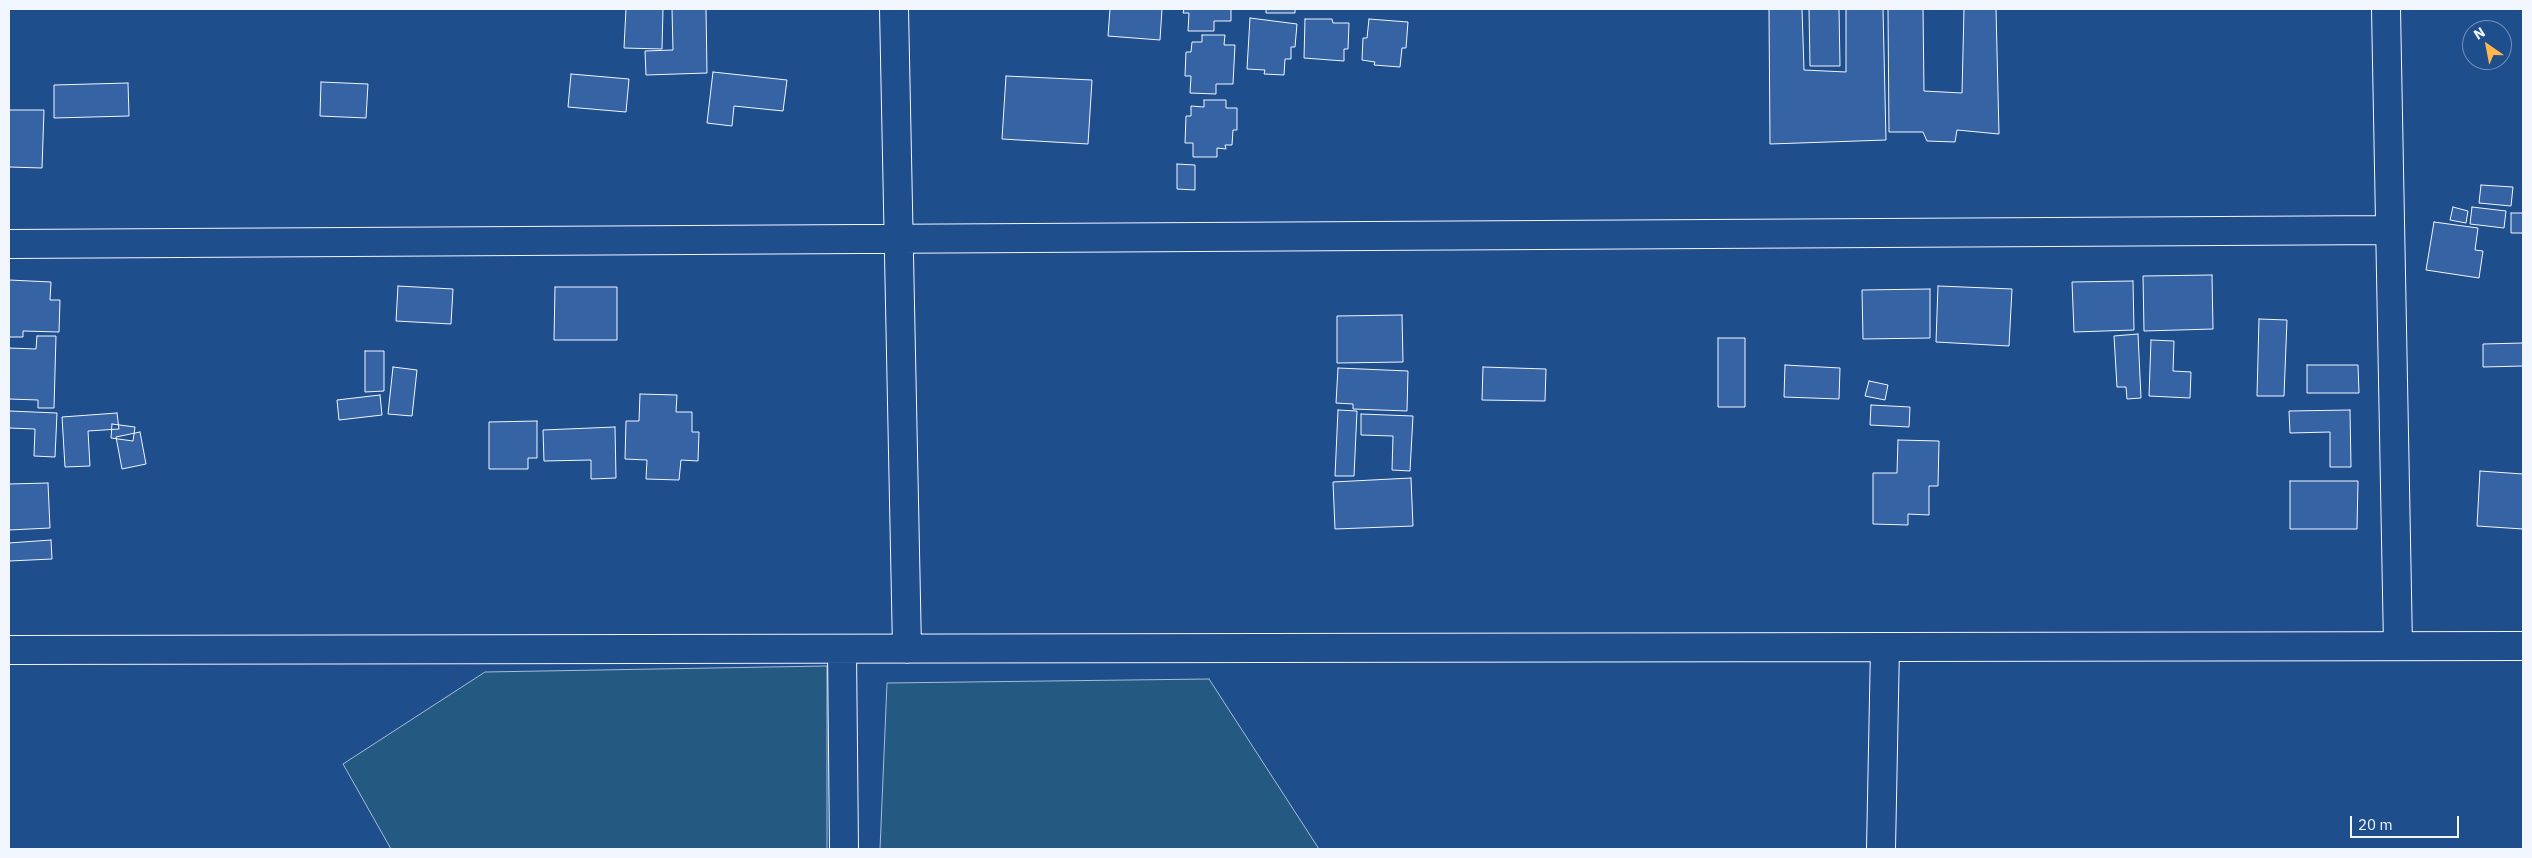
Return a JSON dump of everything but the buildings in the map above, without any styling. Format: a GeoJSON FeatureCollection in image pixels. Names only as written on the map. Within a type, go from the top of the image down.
{"type":"FeatureCollection","features":[{"type":"Feature","properties":{"kind":"street"},"geometry":{"type":"LineString","coordinates":[[894,9],[907,649]]}},
{"type":"Feature","properties":{"kind":"street"},"geometry":{"type":"LineString","coordinates":[[2386,9],[2398,646]]}},
{"type":"Feature","properties":{"kind":"street"},"geometry":{"type":"LineString","coordinates":[[9,244],[2390,230]]}},
{"type":"Feature","properties":{"kind":"street"},"geometry":{"type":"LineString","coordinates":[[9,650],[2523,646]]}},
{"type":"Feature","properties":{"kind":"street"},"geometry":{"type":"LineString","coordinates":[[1881,849],[1884,647]]}},
{"type":"Feature","properties":{"kind":"street"},"geometry":{"type":"LineString","coordinates":[[842,649],[844,849]]}},
{"type":"Feature","properties":{"kind":"shaded area"},"geometry":{"type":"Polygon","coordinates":[[[827,666],[827,849],[391,849],[343,764],[485,672],[827,666]]]}},
{"type":"Feature","properties":{"kind":"shaded area"},"geometry":{"type":"Polygon","coordinates":[[[1209,679],[1319,849],[880,849],[887,683],[1209,679]]]}}]}
